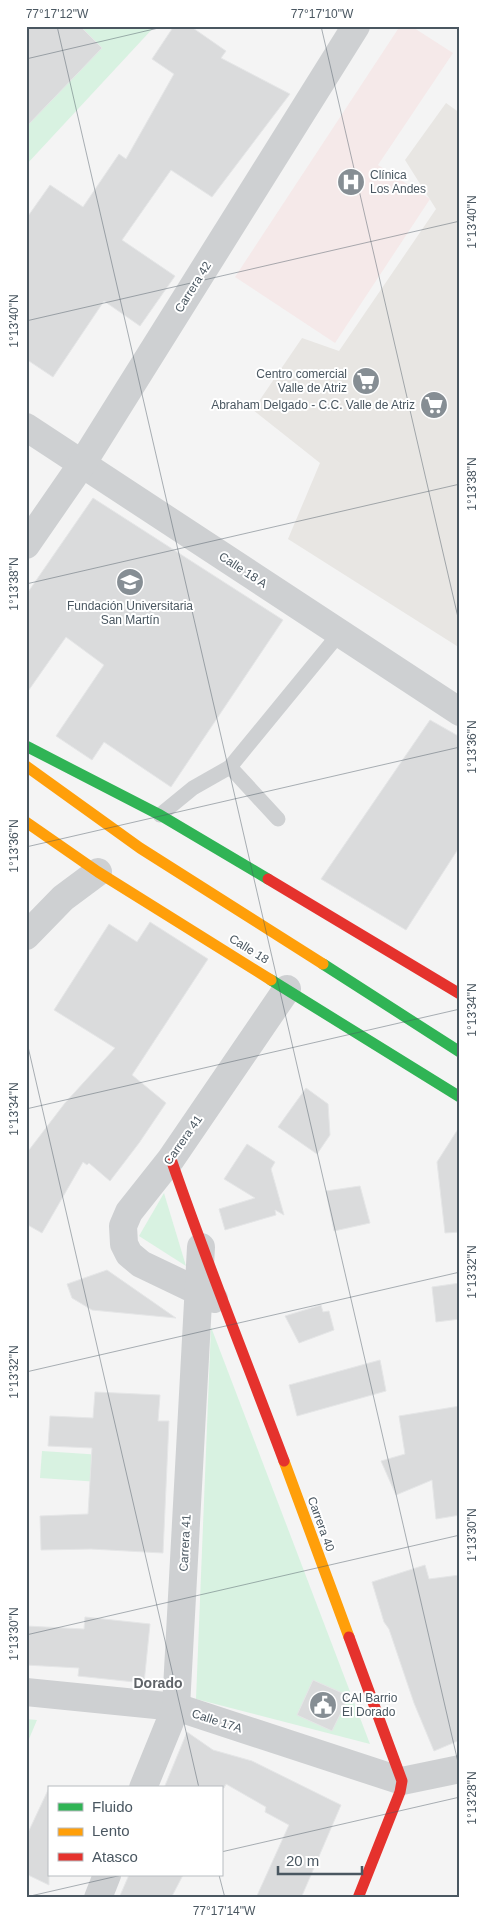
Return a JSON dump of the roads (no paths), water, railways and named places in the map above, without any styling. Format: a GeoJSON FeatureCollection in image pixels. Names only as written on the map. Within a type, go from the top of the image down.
{"type":"FeatureCollection","features":[{"type":"Feature","properties":{"kind":"main road"},"geometry":{"type":"LineString","coordinates":[[26,746],[160,815],[460,994]]}},
{"type":"Feature","properties":{"kind":"main road"},"geometry":{"type":"LineString","coordinates":[[26,766],[140,848],[460,1052]]}},
{"type":"Feature","properties":{"kind":"main road","name":"Calle 18"},"geometry":{"type":"LineString","coordinates":[[26,822],[98,872],[460,1096]]}},
{"type":"Feature","properties":{"kind":"main road","name":"Carrera 40"},"geometry":{"type":"LineString","coordinates":[[171,1159],[201,1247],[226,1305],[402,1781]]}},
{"type":"Feature","properties":{"kind":"main road"},"geometry":{"type":"LineString","coordinates":[[358,1898],[400,1792],[402,1781]]}},
{"type":"Feature","properties":{"kind":"street","name":"Carrera 42"},"geometry":{"type":"LineString","coordinates":[[26,545],[82,464],[356,26]]}},
{"type":"Feature","properties":{"kind":"street","name":"Calle 18 A"},"geometry":{"type":"LineString","coordinates":[[26,427],[460,712]]}},
{"type":"Feature","properties":{"kind":"street"},"geometry":{"type":"LineString","coordinates":[[26,936],[63,898],[98,872]]}},
{"type":"Feature","properties":{"kind":"street","name":"Carrera 41"},"geometry":{"type":"LineString","coordinates":[[198,1292],[141,1264],[129,1254],[124,1244],[123,1226],[129,1212],[171,1159],[287,989]]}},
{"type":"Feature","properties":{"kind":"street","name":"Carrera 41"},"geometry":{"type":"LineString","coordinates":[[144,1786],[176,1707],[201,1247]]}},
{"type":"Feature","properties":{"kind":"street"},"geometry":{"type":"LineString","coordinates":[[198,1292],[226,1305]]}},
{"type":"Feature","properties":{"kind":"street","name":"Calle 17A"},"geometry":{"type":"LineString","coordinates":[[26,1692],[176,1707],[402,1781]]}},
{"type":"Feature","properties":{"kind":"street"},"geometry":{"type":"LineString","coordinates":[[402,1781],[460,1769]]}},
{"type":"Feature","properties":{"kind":"street"},"geometry":{"type":"LineString","coordinates":[[98,1898],[107,1876]]}},
{"type":"Feature","properties":{"kind":"lane"},"geometry":{"type":"LineString","coordinates":[[160,815],[193,788],[230,767],[339,634]]}},
{"type":"Feature","properties":{"kind":"lane"},"geometry":{"type":"LineString","coordinates":[[230,767],[278,819]]}},
{"type":"Feature","properties":{"kind":"place","name":"Clínica Los Andes"},"geometry":{"type":"Point","coordinates":[351,182]}},
{"type":"Feature","properties":{"kind":"place","name":"Centro comercial Valle de Atriz"},"geometry":{"type":"Point","coordinates":[366,381]}},
{"type":"Feature","properties":{"kind":"place","name":"Abraham Delgado - C.C. Valle de Atriz"},"geometry":{"type":"Point","coordinates":[434,405]}},
{"type":"Feature","properties":{"kind":"place","name":"Fundación Universitaria San Martín"},"geometry":{"type":"Point","coordinates":[130,582]}},
{"type":"Feature","properties":{"kind":"place","name":"CAI Barrio El Dorado"},"geometry":{"type":"Point","coordinates":[323,1705]}},
{"type":"Feature","properties":{"kind":"district","name":"Dorado"},"geometry":{"type":"Point","coordinates":[158,1683]}}]}
